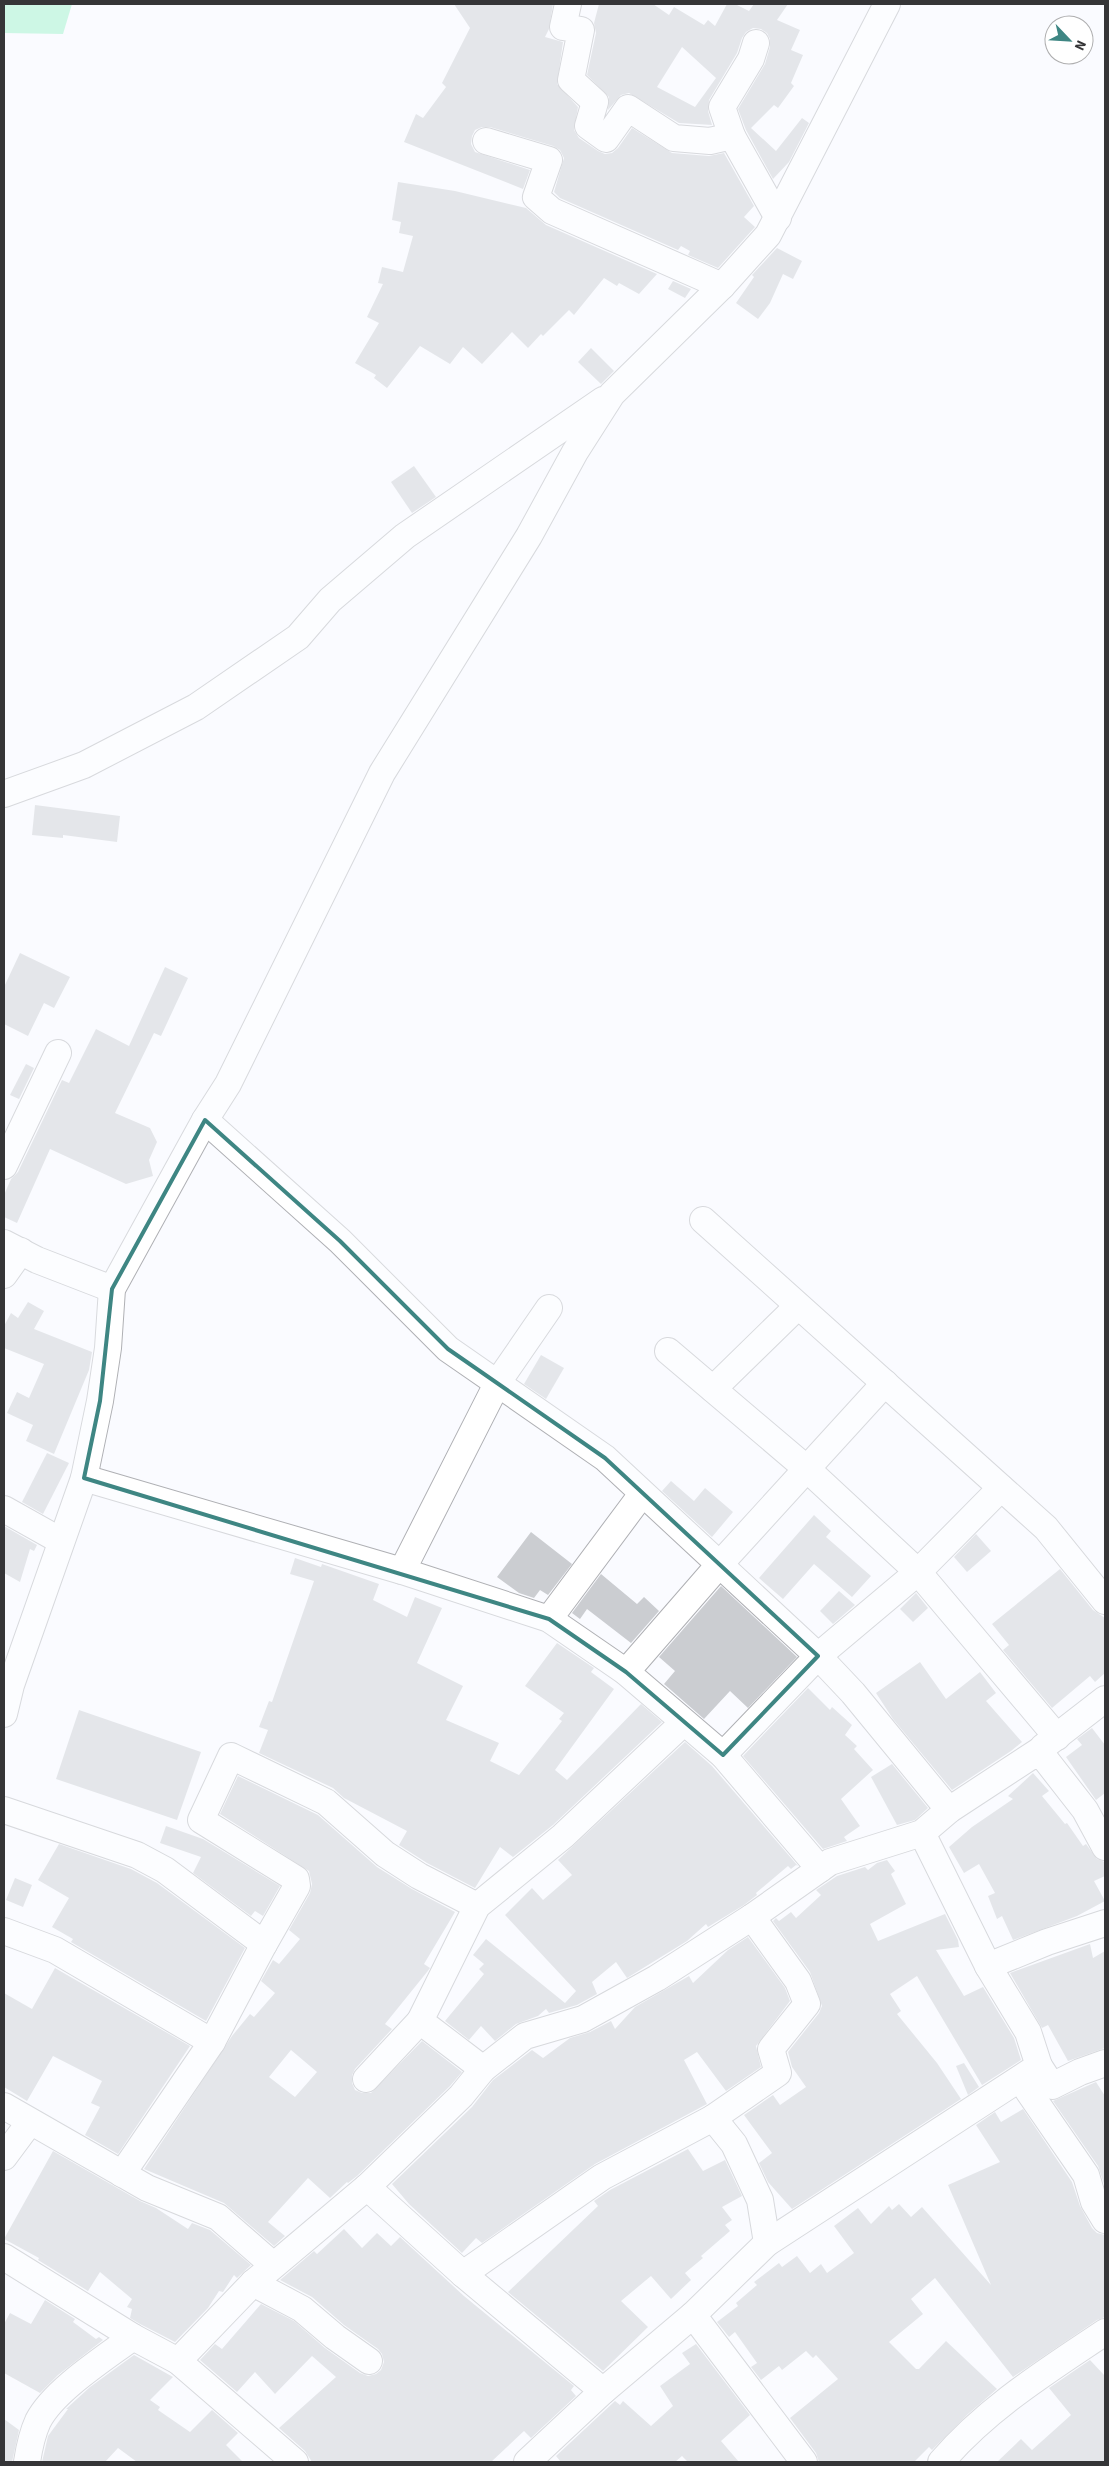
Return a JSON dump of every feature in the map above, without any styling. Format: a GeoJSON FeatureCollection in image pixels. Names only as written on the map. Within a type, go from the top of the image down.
{"type":"FeatureCollection","features":[{"type":"Feature","properties":{"kind":"street"},"geometry":{"type":"LineString","coordinates":[[568,4],[563,27],[581,30],[571,80],[595,102],[588,126],[606,139],[628,108],[674,138],[710,140],[732,136]]}},
{"type":"Feature","properties":{"kind":"street"},"geometry":{"type":"LineString","coordinates":[[4,794],[84,765],[196,707],[298,637],[330,600],[405,536],[612,394],[722,286],[768,235],[886,4]]}},
{"type":"Feature","properties":{"kind":"street"},"geometry":{"type":"LineString","coordinates":[[756,43],[751,59],[722,107],[732,136],[778,218]]}},
{"type":"Feature","properties":{"kind":"street"},"geometry":{"type":"LineString","coordinates":[[486,141],[549,160],[536,197],[552,212],[722,286]]}},
{"type":"Feature","properties":{"kind":"street"},"geometry":{"type":"LineString","coordinates":[[4,1714],[7,1683],[84,1478],[100,1401],[108,1348],[112,1289],[205,1120],[228,1084],[382,773],[529,536],[575,452],[612,394]]}},
{"type":"Feature","properties":{"kind":"street"},"geometry":{"type":"LineString","coordinates":[[4,1166],[58,1053]]}},
{"type":"Feature","properties":{"kind":"street"},"geometry":{"type":"LineString","coordinates":[[205,1120],[340,1241],[448,1349],[605,1458],[818,1656],[853,1693],[949,1810]]}},
{"type":"Feature","properties":{"kind":"street"},"geometry":{"type":"LineString","coordinates":[[703,1220],[1046,1528],[1105,1601]]}},
{"type":"Feature","properties":{"kind":"street"},"geometry":{"type":"LineString","coordinates":[[4,1275],[12,1247],[112,1289]]}},
{"type":"Feature","properties":{"kind":"street"},"geometry":{"type":"LineString","coordinates":[[713,1389],[798,1306]]}},
{"type":"Feature","properties":{"kind":"street"},"geometry":{"type":"LineString","coordinates":[[402,1572],[498,1382],[549,1308]]}},
{"type":"Feature","properties":{"kind":"street"},"geometry":{"type":"LineString","coordinates":[[668,1351],[806,1469],[918,1572],[1048,1744],[1105,1847]]}},
{"type":"Feature","properties":{"kind":"street"},"geometry":{"type":"LineString","coordinates":[[626,1672],[719,1565],[885,1383]]}},
{"type":"Feature","properties":{"kind":"street"},"geometry":{"type":"LineString","coordinates":[[84,1478],[402,1572],[548,1619],[626,1672],[683,1723],[724,1756],[820,1868]]}},
{"type":"Feature","properties":{"kind":"street"},"geometry":{"type":"LineString","coordinates":[[724,1756],[818,1656],[918,1572],[1001,1488]]}},
{"type":"Feature","properties":{"kind":"street"},"geometry":{"type":"LineString","coordinates":[[548,1619],[642,1494]]}},
{"type":"Feature","properties":{"kind":"street"},"geometry":{"type":"LineString","coordinates":[[4,1509],[61,1541]]}},
{"type":"Feature","properties":{"kind":"street"},"geometry":{"type":"LineString","coordinates":[[178,2361],[253,2284],[367,2187],[461,2096],[483,2069],[525,2036],[583,2019],[657,1978],[752,1917],[830,1862],[922,1833],[949,1810],[1048,1744],[1105,1699]]}},
{"type":"Feature","properties":{"kind":"street"},"geometry":{"type":"LineString","coordinates":[[366,2079],[420,2021],[477,1906],[562,1836],[683,1723]]}},
{"type":"Feature","properties":{"kind":"street"},"geometry":{"type":"LineString","coordinates":[[122,2174],[212,2042],[297,1886],[296,1879],[201,1820],[231,1756],[326,1802],[385,1854],[419,1876],[477,1906]]}},
{"type":"Feature","properties":{"kind":"street"},"geometry":{"type":"LineString","coordinates":[[4,1810],[137,1855],[165,1870],[264,1944]]}},
{"type":"Feature","properties":{"kind":"street"},"geometry":{"type":"LineString","coordinates":[[922,1833],[988,1966],[1028,2032],[1032,2100],[1086,2174],[1094,2202],[1105,2220]]}},
{"type":"Feature","properties":{"kind":"street"},"geometry":{"type":"LineString","coordinates":[[463,2274],[602,2177],[713,2118],[778,2074],[771,2049],[807,2004],[798,1981],[752,1917]]}},
{"type":"Feature","properties":{"kind":"street"},"geometry":{"type":"LineString","coordinates":[[988,1966],[1047,1942],[1105,1923]]}},
{"type":"Feature","properties":{"kind":"street"},"geometry":{"type":"LineString","coordinates":[[4,1931],[56,1950],[212,2042]]}},
{"type":"Feature","properties":{"kind":"street"},"geometry":{"type":"LineString","coordinates":[[420,2021],[483,2069]]}},
{"type":"Feature","properties":{"kind":"street"},"geometry":{"type":"LineString","coordinates":[[1029,2072],[1052,2086],[1080,2072],[1105,2063]]}},
{"type":"Feature","properties":{"kind":"street"},"geometry":{"type":"LineString","coordinates":[[527,2462],[604,2391],[693,2315],[767,2243],[1029,2072]]}},
{"type":"Feature","properties":{"kind":"street"},"geometry":{"type":"LineString","coordinates":[[4,2106],[147,2188],[218,2217],[273,2266]]}},
{"type":"Feature","properties":{"kind":"street"},"geometry":{"type":"LineString","coordinates":[[713,2118],[734,2144],[760,2200],[767,2243]]}},
{"type":"Feature","properties":{"kind":"street"},"geometry":{"type":"LineString","coordinates":[[4,2157],[30,2122]]}},
{"type":"Feature","properties":{"kind":"street"},"geometry":{"type":"LineString","coordinates":[[367,2187],[463,2274],[604,2391]]}},
{"type":"Feature","properties":{"kind":"street"},"geometry":{"type":"LineString","coordinates":[[4,2256],[133,2337],[178,2361],[295,2462]]}},
{"type":"Feature","properties":{"kind":"street"},"geometry":{"type":"LineString","coordinates":[[253,2284],[302,2309],[335,2337],[368,2361]]}},
{"type":"Feature","properties":{"kind":"street"},"geometry":{"type":"LineString","coordinates":[[693,2315],[804,2462]]}},
{"type":"Feature","properties":{"kind":"street"},"geometry":{"type":"LineString","coordinates":[[941,2462],[962,2438],[1012,2395],[1105,2332]]}},
{"type":"Feature","properties":{"kind":"street"},"geometry":{"type":"LineString","coordinates":[[27,2462],[39,2420],[56,2399],[71,2384],[133,2337]]}},
{"type":"Feature","properties":{"kind":"highlighted area"},"geometry":{"type":"Polygon","coordinates":[[[205,1120],[340,1241],[448,1349],[605,1458],[818,1656],[723,1755],[626,1672],[549,1619],[84,1478],[100,1401],[112,1289],[205,1120]]]}},
{"type":"Feature","properties":{"kind":"green space"},"geometry":{"type":"Polygon","coordinates":[[[4,4],[72,4],[63,34],[4,33],[4,4]]]}},
{"type":"Feature","properties":{"kind":"building"},"geometry":{"type":"Polygon","coordinates":[[[454,4],[553,4],[549,29],[545,37],[563,42],[557,84],[578,107],[574,130],[579,138],[598,151],[605,154],[612,153],[618,148],[632,128],[672,153],[709,156],[724,153],[754,206],[744,217],[755,227],[718,268],[688,255],[690,251],[681,246],[678,250],[560,198],[554,192],[564,158],[560,150],[553,146],[490,127],[482,127],[475,130],[471,144],[475,152],[530,170],[523,189],[404,142],[416,114],[423,118],[446,87],[442,83],[470,28],[454,4]]]}},
{"type":"Feature","properties":{"kind":"building"},"geometry":{"type":"Polygon","coordinates":[[[599,4],[653,4],[669,15],[674,7],[704,25],[708,20],[715,26],[727,4],[735,4],[749,11],[754,4],[788,4],[777,20],[800,30],[791,50],[803,55],[791,83],[794,86],[778,108],[774,105],[751,128],[776,151],[802,118],[809,123],[789,162],[773,179],[746,130],[738,109],[765,64],[770,47],[770,39],[767,33],[761,29],[753,28],[746,32],[742,38],[737,53],[709,100],[708,111],[712,125],[679,123],[629,93],[621,95],[608,110],[609,97],[587,75],[596,33],[594,23],[599,4]],[[682,47],[657,87],[695,107],[716,78],[682,47]]]}},
{"type":"Feature","properties":{"kind":"building"},"geometry":{"type":"Polygon","coordinates":[[[398,182],[455,191],[526,208],[546,225],[657,274],[639,294],[619,283],[617,286],[604,278],[574,315],[569,310],[528,348],[512,332],[482,364],[463,347],[450,364],[420,346],[387,388],[374,378],[376,375],[355,363],[379,323],[367,317],[383,284],[378,283],[382,267],[403,272],[413,236],[399,233],[401,222],[392,220],[398,182]]]}},
{"type":"Feature","properties":{"kind":"building"},"geometry":{"type":"Polygon","coordinates":[[[777,248],[802,261],[793,279],[783,274],[770,303],[758,319],[736,303],[754,277],[752,275],[777,248]]]}},
{"type":"Feature","properties":{"kind":"building"},"geometry":{"type":"Polygon","coordinates":[[[673,281],[691,289],[685,298],[668,289],[673,281]]]}},
{"type":"Feature","properties":{"kind":"building"},"geometry":{"type":"Polygon","coordinates":[[[591,348],[614,371],[601,384],[578,362],[591,348]]]}},
{"type":"Feature","properties":{"kind":"building"},"geometry":{"type":"Polygon","coordinates":[[[414,466],[436,497],[412,513],[391,482],[414,466]]]}},
{"type":"Feature","properties":{"kind":"building"},"geometry":{"type":"Polygon","coordinates":[[[35,805],[120,816],[117,842],[63,835],[63,838],[32,835],[35,805]]]}},
{"type":"Feature","properties":{"kind":"building"},"geometry":{"type":"Polygon","coordinates":[[[20,953],[70,977],[54,1008],[44,1003],[28,1036],[4,1024],[4,987],[20,953]]]}},
{"type":"Feature","properties":{"kind":"building"},"geometry":{"type":"Polygon","coordinates":[[[165,967],[188,978],[161,1036],[154,1033],[115,1113],[150,1128],[157,1142],[149,1160],[153,1176],[126,1184],[50,1149],[17,1223],[4,1217],[4,1195],[11,1179],[18,1172],[62,1080],[69,1083],[96,1029],[129,1046],[165,967]]]}},
{"type":"Feature","properties":{"kind":"building"},"geometry":{"type":"Polygon","coordinates":[[[26,1064],[34,1068],[19,1099],[10,1095],[26,1064]]]}},
{"type":"Feature","properties":{"kind":"building"},"geometry":{"type":"Polygon","coordinates":[[[28,1302],[44,1311],[34,1329],[92,1352],[89,1370],[54,1454],[26,1441],[33,1425],[7,1413],[17,1392],[29,1398],[44,1364],[4,1348],[4,1326],[11,1313],[18,1318],[28,1302]]]}},
{"type":"Feature","properties":{"kind":"building"},"geometry":{"type":"Polygon","coordinates":[[[541,1355],[564,1368],[546,1399],[524,1384],[541,1355]]]}},
{"type":"Feature","properties":{"kind":"building"},"geometry":{"type":"Polygon","coordinates":[[[47,1453],[69,1463],[43,1514],[22,1502],[47,1453]]]}},
{"type":"Feature","properties":{"kind":"building"},"geometry":{"type":"Polygon","coordinates":[[[671,1481],[694,1501],[705,1488],[733,1512],[712,1537],[662,1491],[671,1481]]]}},
{"type":"Feature","properties":{"kind":"building"},"geometry":{"type":"Polygon","coordinates":[[[814,1515],[831,1531],[826,1537],[871,1576],[852,1597],[814,1564],[783,1599],[759,1578],[814,1515]]]}},
{"type":"Feature","properties":{"kind":"building"},"geometry":{"type":"Polygon","coordinates":[[[4,1526],[37,1545],[34,1551],[30,1549],[20,1582],[4,1573],[4,1526]]]}},
{"type":"Feature","properties":{"kind":"building"},"geometry":{"type":"Polygon","coordinates":[[[531,1532],[572,1564],[548,1595],[540,1590],[534,1598],[519,1593],[497,1577],[531,1532]]]}},
{"type":"Feature","properties":{"kind":"building"},"geometry":{"type":"Polygon","coordinates":[[[976,1534],[991,1551],[967,1572],[954,1557],[976,1534]]]}},
{"type":"Feature","properties":{"kind":"building"},"geometry":{"type":"Polygon","coordinates":[[[295,1558],[321,1567],[322,1564],[379,1584],[373,1600],[407,1617],[415,1597],[442,1608],[417,1663],[463,1686],[446,1720],[499,1743],[490,1761],[519,1775],[562,1721],[559,1719],[564,1713],[525,1686],[557,1643],[594,1668],[591,1672],[614,1689],[555,1770],[567,1780],[641,1704],[662,1722],[553,1825],[513,1857],[500,1847],[475,1888],[427,1863],[399,1845],[407,1831],[344,1798],[333,1788],[259,1753],[268,1730],[259,1727],[269,1701],[272,1702],[314,1581],[290,1574],[295,1558]]]}},
{"type":"Feature","properties":{"kind":"building"},"geometry":{"type":"Polygon","coordinates":[[[1060,1569],[1093,1610],[1105,1618],[1105,1673],[1095,1682],[1090,1676],[1052,1708],[1003,1650],[1009,1645],[992,1624],[1060,1569]]]}},
{"type":"Feature","properties":{"kind":"building"},"geometry":{"type":"Polygon","coordinates":[[[601,1574],[637,1604],[644,1597],[659,1611],[631,1643],[587,1609],[580,1619],[572,1613],[601,1574]]]}},
{"type":"Feature","properties":{"kind":"building"},"geometry":{"type":"Polygon","coordinates":[[[721,1586],[797,1657],[748,1708],[730,1691],[704,1719],[664,1684],[675,1671],[659,1657],[721,1586]]]}},
{"type":"Feature","properties":{"kind":"building"},"geometry":{"type":"Polygon","coordinates":[[[839,1591],[855,1605],[833,1624],[820,1611],[839,1591]]]}},
{"type":"Feature","properties":{"kind":"building"},"geometry":{"type":"Polygon","coordinates":[[[916,1593],[928,1608],[913,1622],[900,1609],[916,1593]]]}},
{"type":"Feature","properties":{"kind":"building"},"geometry":{"type":"Polygon","coordinates":[[[920,1662],[946,1699],[980,1672],[996,1693],[986,1701],[1022,1742],[952,1790],[893,1719],[876,1693],[920,1662]]]}},
{"type":"Feature","properties":{"kind":"building"},"geometry":{"type":"Polygon","coordinates":[[[808,1688],[830,1710],[832,1707],[852,1725],[845,1735],[857,1746],[854,1749],[873,1770],[841,1799],[860,1826],[844,1837],[847,1841],[823,1849],[743,1756],[808,1688]]]}},
{"type":"Feature","properties":{"kind":"building"},"geometry":{"type":"Polygon","coordinates":[[[79,1710],[201,1752],[177,1820],[56,1779],[79,1710]]]}},
{"type":"Feature","properties":{"kind":"building"},"geometry":{"type":"Polygon","coordinates":[[[1092,1728],[1105,1745],[1105,1793],[1096,1800],[1066,1757],[1082,1745],[1077,1739],[1092,1728]]]}},
{"type":"Feature","properties":{"kind":"building"},"geometry":{"type":"Polygon","coordinates":[[[685,1742],[712,1766],[798,1866],[796,1865],[791,1869],[788,1866],[744,1905],[708,1927],[706,1924],[687,1941],[627,1978],[616,1962],[592,1982],[597,1994],[577,2005],[549,2013],[546,2009],[538,2016],[516,2024],[495,2041],[481,2026],[469,2040],[445,2021],[484,1974],[479,1969],[484,1964],[473,1955],[486,1939],[565,2003],[576,1991],[505,1915],[532,1888],[543,1900],[572,1875],[558,1860],[685,1742]]]}},
{"type":"Feature","properties":{"kind":"building"},"geometry":{"type":"Polygon","coordinates":[[[892,1764],[928,1808],[915,1820],[897,1825],[871,1777],[892,1764]]]}},
{"type":"Feature","properties":{"kind":"building"},"geometry":{"type":"Polygon","coordinates":[[[1033,1773],[1049,1791],[1042,1796],[1065,1824],[1067,1823],[1083,1846],[1086,1844],[1097,1859],[1105,1862],[1105,1876],[1094,1881],[1105,1901],[1077,1916],[1013,1940],[1002,1916],[997,1919],[988,1896],[995,1893],[979,1864],[964,1873],[949,1847],[972,1827],[1013,1799],[1008,1796],[1033,1773]]]}},
{"type":"Feature","properties":{"kind":"building"},"geometry":{"type":"Polygon","coordinates":[[[238,1776],[318,1815],[377,1867],[412,1889],[455,1912],[424,1964],[430,1968],[385,2024],[392,2029],[355,2069],[352,2075],[352,2083],[355,2090],[362,2093],[371,2093],[422,2041],[462,2072],[450,2086],[357,2176],[347,2182],[330,2198],[308,2178],[268,2222],[285,2236],[274,2246],[224,2203],[144,2169],[232,2036],[250,2014],[254,2017],[275,1993],[261,1981],[273,1960],[279,1964],[300,1939],[289,1930],[310,1893],[312,1884],[309,1871],[220,1814],[238,1776]],[[291,2050],[269,2077],[295,2097],[317,2072],[291,2050]]]}},
{"type":"Feature","properties":{"kind":"building"},"geometry":{"type":"Polygon","coordinates":[[[166,1826],[203,1839],[280,1886],[263,1916],[255,1911],[251,1916],[193,1873],[201,1857],[160,1843],[166,1826]]]}},
{"type":"Feature","properties":{"kind":"building"},"geometry":{"type":"Polygon","coordinates":[[[59,1844],[131,1869],[157,1883],[245,1948],[206,2021],[71,1942],[73,1939],[52,1927],[69,1898],[38,1880],[59,1844]]]}},
{"type":"Feature","properties":{"kind":"building"},"geometry":{"type":"Polygon","coordinates":[[[887,1860],[895,1871],[891,1874],[906,1904],[870,1924],[878,1941],[945,1914],[958,1940],[959,1947],[936,1950],[964,1996],[983,1987],[1014,2038],[1021,2060],[982,2085],[917,1976],[890,1994],[901,2011],[897,2014],[937,2063],[961,2099],[792,2209],[768,2182],[759,2163],[772,2153],[744,2115],[773,2095],[780,2105],[806,2087],[792,2067],[788,2052],[819,2013],[822,2006],[810,1972],[773,1921],[776,1918],[779,1921],[791,1912],[796,1918],[821,1895],[816,1890],[837,1876],[865,1867],[868,1870],[877,1863],[887,1860]]]}},
{"type":"Feature","properties":{"kind":"building"},"geometry":{"type":"Polygon","coordinates":[[[15,1878],[32,1885],[23,1907],[6,1900],[15,1878]]]}},
{"type":"Feature","properties":{"kind":"building"},"geometry":{"type":"Polygon","coordinates":[[[748,1937],[785,1988],[790,2001],[756,2046],[761,2067],[726,2091],[697,2052],[684,2060],[707,2104],[595,2164],[482,2243],[476,2238],[462,2253],[409,2204],[392,2184],[472,2107],[493,2080],[532,2050],[543,2058],[570,2038],[590,2032],[611,2021],[615,2029],[635,2007],[689,1976],[693,1983],[728,1950],[748,1937]]]}},
{"type":"Feature","properties":{"kind":"building"},"geometry":{"type":"Polygon","coordinates":[[[1090,1944],[1093,1958],[1105,1951],[1105,2048],[1068,2061],[1048,2025],[1042,2028],[1010,1973],[1090,1944]]]}},
{"type":"Feature","properties":{"kind":"building"},"geometry":{"type":"Polygon","coordinates":[[[55,1968],[190,2046],[118,2154],[85,2135],[100,2107],[91,2103],[102,2081],[53,2056],[27,2101],[4,2087],[4,1993],[32,2009],[55,1968]]]}},
{"type":"Feature","properties":{"kind":"building"},"geometry":{"type":"Polygon","coordinates":[[[964,2063],[979,2087],[968,2095],[956,2066],[964,2063]]]}},
{"type":"Feature","properties":{"kind":"building"},"geometry":{"type":"Polygon","coordinates":[[[1096,2082],[1105,2096],[1105,2187],[1098,2166],[1053,2101],[1096,2082]]]}},
{"type":"Feature","properties":{"kind":"building"},"geometry":{"type":"Polygon","coordinates":[[[1023,2109],[1072,2182],[1080,2206],[1092,2228],[1097,2233],[1105,2235],[1105,2317],[1097,2320],[1013,2377],[935,2278],[911,2299],[923,2314],[889,2342],[916,2369],[919,2369],[946,2341],[997,2389],[968,2414],[932,2450],[929,2447],[914,2462],[819,2462],[816,2453],[790,2418],[838,2379],[816,2355],[813,2358],[806,2351],[782,2370],[779,2366],[761,2380],[751,2367],[757,2363],[735,2332],[729,2337],[717,2322],[738,2306],[736,2303],[757,2285],[754,2282],[779,2263],[782,2267],[797,2256],[810,2273],[821,2264],[827,2273],[854,2253],[834,2226],[858,2208],[871,2224],[889,2206],[892,2210],[899,2204],[911,2217],[922,2207],[991,2285],[948,2185],[1000,2162],[976,2125],[995,2112],[1001,2122],[1023,2109]]]}},
{"type":"Feature","properties":{"kind":"building"},"geometry":{"type":"Polygon","coordinates":[[[688,2149],[703,2171],[725,2160],[742,2196],[722,2207],[732,2220],[725,2225],[730,2231],[701,2256],[703,2258],[685,2273],[691,2280],[671,2299],[651,2276],[621,2301],[648,2327],[603,2371],[508,2292],[598,2206],[594,2201],[610,2190],[688,2149]]]}},
{"type":"Feature","properties":{"kind":"building"},"geometry":{"type":"Polygon","coordinates":[[[53,2151],[140,2201],[156,2208],[188,2229],[192,2223],[210,2230],[251,2265],[237,2278],[234,2275],[223,2292],[219,2291],[208,2308],[175,2342],[140,2324],[130,2318],[132,2309],[127,2307],[132,2299],[100,2272],[88,2291],[38,2260],[39,2258],[4,2239],[53,2151]]]}},
{"type":"Feature","properties":{"kind":"building"},"geometry":{"type":"Polygon","coordinates":[[[344,2229],[362,2248],[377,2233],[391,2246],[400,2237],[464,2296],[574,2386],[571,2390],[576,2396],[531,2438],[524,2431],[491,2462],[312,2462],[305,2451],[279,2428],[336,2377],[312,2356],[275,2394],[255,2372],[237,2392],[200,2360],[215,2344],[222,2349],[261,2304],[294,2321],[325,2348],[360,2373],[368,2376],[376,2374],[381,2370],[384,2362],[382,2354],[378,2349],[344,2325],[312,2297],[280,2280],[314,2251],[317,2254],[344,2229]]]}},
{"type":"Feature","properties":{"kind":"building"},"geometry":{"type":"Polygon","coordinates":[[[45,2300],[75,2319],[73,2322],[96,2339],[99,2337],[103,2340],[58,2375],[40,2393],[4,2373],[4,2324],[10,2313],[31,2324],[45,2300]]]}},
{"type":"Feature","properties":{"kind":"building"},"geometry":{"type":"Polygon","coordinates":[[[696,2344],[750,2415],[721,2441],[739,2462],[688,2462],[682,2456],[675,2462],[561,2462],[556,2456],[615,2401],[620,2405],[623,2401],[651,2426],[673,2406],[660,2386],[690,2364],[682,2353],[696,2344]]]}},
{"type":"Feature","properties":{"kind":"building"},"geometry":{"type":"Polygon","coordinates":[[[134,2355],[173,2377],[150,2400],[160,2407],[158,2410],[190,2432],[212,2410],[238,2433],[226,2445],[243,2462],[137,2462],[118,2448],[105,2462],[42,2462],[48,2436],[68,2409],[66,2409],[90,2387],[134,2355]]]}},
{"type":"Feature","properties":{"kind":"building"},"geometry":{"type":"Polygon","coordinates":[[[1090,2360],[1105,2376],[1105,2462],[997,2462],[1021,2439],[1032,2450],[1071,2415],[1049,2388],[1090,2360]]]}},
{"type":"Feature","properties":{"kind":"building"},"geometry":{"type":"Polygon","coordinates":[[[4,2419],[19,2430],[12,2462],[4,2462],[4,2419]]]}}]}
